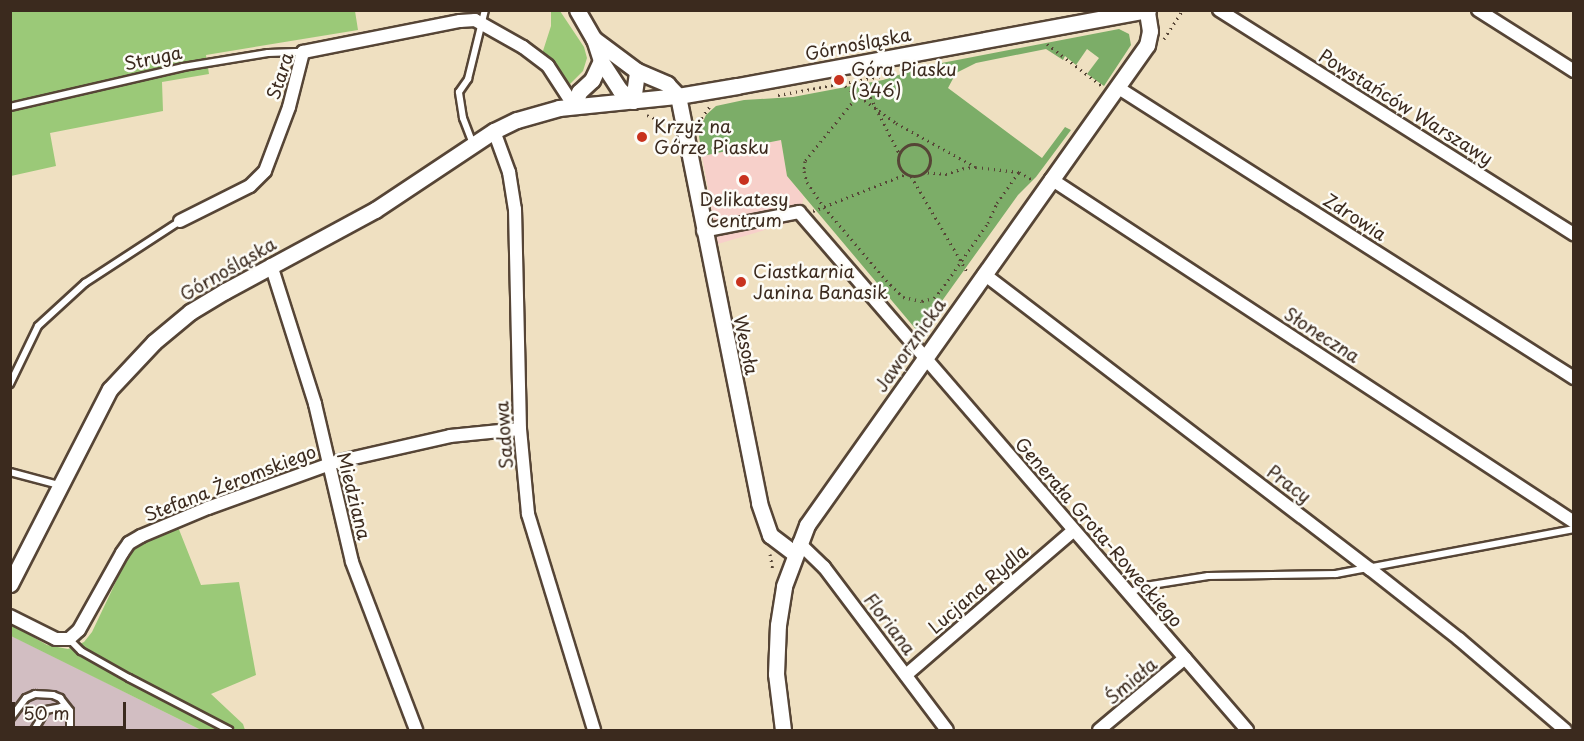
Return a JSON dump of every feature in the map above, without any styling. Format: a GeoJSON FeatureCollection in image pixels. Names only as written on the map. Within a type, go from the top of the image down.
{"type":"FeatureCollection","features":[{"type":"Feature","properties":{"kind":"street"},"geometry":{"type":"LineString","coordinates":[[577,10],[594,39],[601,61],[620,90],[633,101]]}},
{"type":"Feature","properties":{"kind":"street","name":"Powstańców Warszawy"},"geometry":{"type":"LineString","coordinates":[[1219,10],[1574,234]]}},
{"type":"Feature","properties":{"kind":"street"},"geometry":{"type":"LineString","coordinates":[[1478,10],[1574,71]]}},
{"type":"Feature","properties":{"kind":"street","name":"Górnośląska"},"geometry":{"type":"LineString","coordinates":[[10,584],[110,388],[128,368],[190,312],[271,265],[375,210],[494,131],[517,120],[574,106],[678,96],[1110,15],[1148,11]]}},
{"type":"Feature","properties":{"kind":"street","name":"Jaworznicka"},"geometry":{"type":"LineString","coordinates":[[783,730],[776,674],[777,634],[784,586],[797,548],[814,513],[925,357],[977,275],[1111,87],[1147,45],[1150,31],[1148,11]]}},
{"type":"Feature","properties":{"kind":"street","name":"Stara"},"geometry":{"type":"LineString","coordinates":[[180,221],[250,186],[265,171],[289,107],[303,52],[475,20],[523,47],[548,66],[574,106]]}},
{"type":"Feature","properties":{"kind":"street"},"geometry":{"type":"LineString","coordinates":[[594,39],[637,71],[667,84],[678,96]]}},
{"type":"Feature","properties":{"kind":"street"},"geometry":{"type":"LineString","coordinates":[[574,106],[579,92],[592,80],[601,61]]}},
{"type":"Feature","properties":{"kind":"street"},"geometry":{"type":"LineString","coordinates":[[633,101],[637,71]]}},
{"type":"Feature","properties":{"kind":"street","name":"Zdrowia"},"geometry":{"type":"LineString","coordinates":[[1111,87],[1574,378]]}},
{"type":"Feature","properties":{"kind":"street","name":"Wesoła"},"geometry":{"type":"LineString","coordinates":[[678,96],[759,503],[770,535],[797,548]]}},
{"type":"Feature","properties":{"kind":"street","name":"Sadowa"},"geometry":{"type":"LineString","coordinates":[[494,131],[509,172],[515,209],[520,429],[528,514],[594,730]]}},
{"type":"Feature","properties":{"kind":"street","name":"Słoneczna"},"geometry":{"type":"LineString","coordinates":[[1045,181],[1574,522]]}},
{"type":"Feature","properties":{"kind":"street"},"geometry":{"type":"LineString","coordinates":[[704,231],[799,212],[802,215]]}},
{"type":"Feature","properties":{"kind":"street","name":"Generała Grota-Roweckiego"},"geometry":{"type":"LineString","coordinates":[[802,215],[1247,730]]}},
{"type":"Feature","properties":{"kind":"street","name":"Miedziana"},"geometry":{"type":"LineString","coordinates":[[271,265],[315,404],[352,562],[416,730]]}},
{"type":"Feature","properties":{"kind":"street","name":"Pracy"},"geometry":{"type":"LineString","coordinates":[[977,275],[1370,569],[1459,639],[1564,730]]}},
{"type":"Feature","properties":{"kind":"street","name":"Stefana Żeromskiego"},"geometry":{"type":"LineString","coordinates":[[69,639],[78,630],[129,543],[208,508],[328,466],[388,448],[450,436],[520,429]]}},
{"type":"Feature","properties":{"kind":"street","name":"Lucjana Rydla"},"geometry":{"type":"LineString","coordinates":[[906,675],[1073,531]]}},
{"type":"Feature","properties":{"kind":"street","name":"Floriana"},"geometry":{"type":"LineString","coordinates":[[797,548],[824,567],[947,730]]}},
{"type":"Feature","properties":{"kind":"street"},"geometry":{"type":"LineString","coordinates":[[10,616],[56,639],[69,639]]}},
{"type":"Feature","properties":{"kind":"street","name":"Śmiała"},"geometry":{"type":"LineString","coordinates":[[1099,730],[1185,658]]}},
{"type":"Feature","properties":{"kind":"lane"},"geometry":{"type":"LineString","coordinates":[[473,145],[463,118],[459,92],[468,79],[485,10]]}},
{"type":"Feature","properties":{"kind":"lane","name":"Struga"},"geometry":{"type":"LineString","coordinates":[[10,106],[183,67],[268,53],[303,52]]}},
{"type":"Feature","properties":{"kind":"lane"},"geometry":{"type":"LineString","coordinates":[[10,384],[38,326],[85,283],[180,221]]}},
{"type":"Feature","properties":{"kind":"lane"},"geometry":{"type":"LineString","coordinates":[[10,472],[59,485]]}},
{"type":"Feature","properties":{"kind":"lane"},"geometry":{"type":"LineString","coordinates":[[1128,592],[1145,586],[1208,576],[1336,574],[1574,529]]}},
{"type":"Feature","properties":{"kind":"lane"},"geometry":{"type":"LineString","coordinates":[[69,639],[81,651],[229,730]]}},
{"type":"Feature","properties":{"kind":"lane"},"geometry":{"type":"LineString","coordinates":[[10,719],[26,698],[44,693],[60,698],[66,704],[72,719],[70,730]]}},
{"type":"Feature","properties":{"kind":"lane"},"geometry":{"type":"LineString","coordinates":[[34,730],[41,716],[53,707],[61,707],[72,719]]}},
{"type":"Feature","properties":{"kind":"path"},"geometry":{"type":"LineString","coordinates":[[1041,39],[1111,87]]}},
{"type":"Feature","properties":{"kind":"path"},"geometry":{"type":"LineString","coordinates":[[862,81],[900,153],[899,168],[911,176],[961,261],[977,275]]}},
{"type":"Feature","properties":{"kind":"path"},"geometry":{"type":"LineString","coordinates":[[843,85],[859,94],[896,123],[976,167]]}},
{"type":"Feature","properties":{"kind":"path"},"geometry":{"type":"LineString","coordinates":[[859,94],[805,161],[804,171],[807,182],[824,207],[903,297],[922,301],[934,298],[988,223],[997,203],[1019,172]]}},
{"type":"Feature","properties":{"kind":"path"},"geometry":{"type":"LineString","coordinates":[[696,131],[700,118],[714,104]]}},
{"type":"Feature","properties":{"kind":"path"},"geometry":{"type":"LineString","coordinates":[[642,115],[660,119],[669,126]]}},
{"type":"Feature","properties":{"kind":"path"},"geometry":{"type":"LineString","coordinates":[[900,153],[907,146],[922,147],[929,160],[923,172]]}},
{"type":"Feature","properties":{"kind":"path"},"geometry":{"type":"LineString","coordinates":[[911,176],[923,172],[947,174],[964,168],[976,167],[1019,172],[1045,181]]}},
{"type":"Feature","properties":{"kind":"path"},"geometry":{"type":"LineString","coordinates":[[802,215],[906,174]]}},
{"type":"Feature","properties":{"kind":"shaded area"},"geometry":{"type":"Polygon","coordinates":[[[781,140],[787,176],[804,197],[798,220],[718,244],[702,156],[781,140]]]}},
{"type":"Feature","properties":{"kind":"shaded area"},"geometry":{"type":"Polygon","coordinates":[[[10,636],[12,636],[201,730],[11,730],[10,636]]]}},
{"type":"Feature","properties":{"kind":"green space"},"geometry":{"type":"Polygon","coordinates":[[[10,11],[355,11],[358,30],[206,55],[209,74],[162,82],[163,111],[50,133],[56,166],[11,176],[10,11]]]}},
{"type":"Feature","properties":{"kind":"green space"},"geometry":{"type":"Polygon","coordinates":[[[551,11],[560,11],[584,47],[587,58],[583,71],[570,84],[542,54],[551,26],[551,11]]]}},
{"type":"Feature","properties":{"kind":"green space"},"geometry":{"type":"Polygon","coordinates":[[[1119,29],[1129,34],[1131,45],[1104,86],[1087,74],[1099,58],[1087,49],[1076,65],[1065,56],[1063,60],[1046,49],[976,63],[956,73],[948,88],[1042,158],[1065,127],[1071,130],[1036,177],[1018,195],[919,333],[787,176],[781,140],[702,156],[699,136],[701,126],[706,115],[716,106],[744,100],[793,97],[883,80],[926,66],[1119,29]]]}},
{"type":"Feature","properties":{"kind":"green space"},"geometry":{"type":"Polygon","coordinates":[[[178,527],[201,585],[239,582],[256,675],[211,694],[243,724],[245,730],[201,730],[11,636],[11,624],[47,645],[68,649],[84,642],[92,632],[131,550],[141,542],[178,527]]]}},
{"type":"Feature","properties":{"kind":"place","name":"Góra Piasku (346)"},"geometry":{"type":"Point","coordinates":[839,80]}},
{"type":"Feature","properties":{"kind":"place","name":"Krzyż na Górze Piasku"},"geometry":{"type":"Point","coordinates":[642,137]}},
{"type":"Feature","properties":{"kind":"place","name":"Delikatesy Centrum"},"geometry":{"type":"Point","coordinates":[744,180]}},
{"type":"Feature","properties":{"kind":"place","name":"Ciastkarnia Janina Banasik"},"geometry":{"type":"Point","coordinates":[741,282]}}]}
